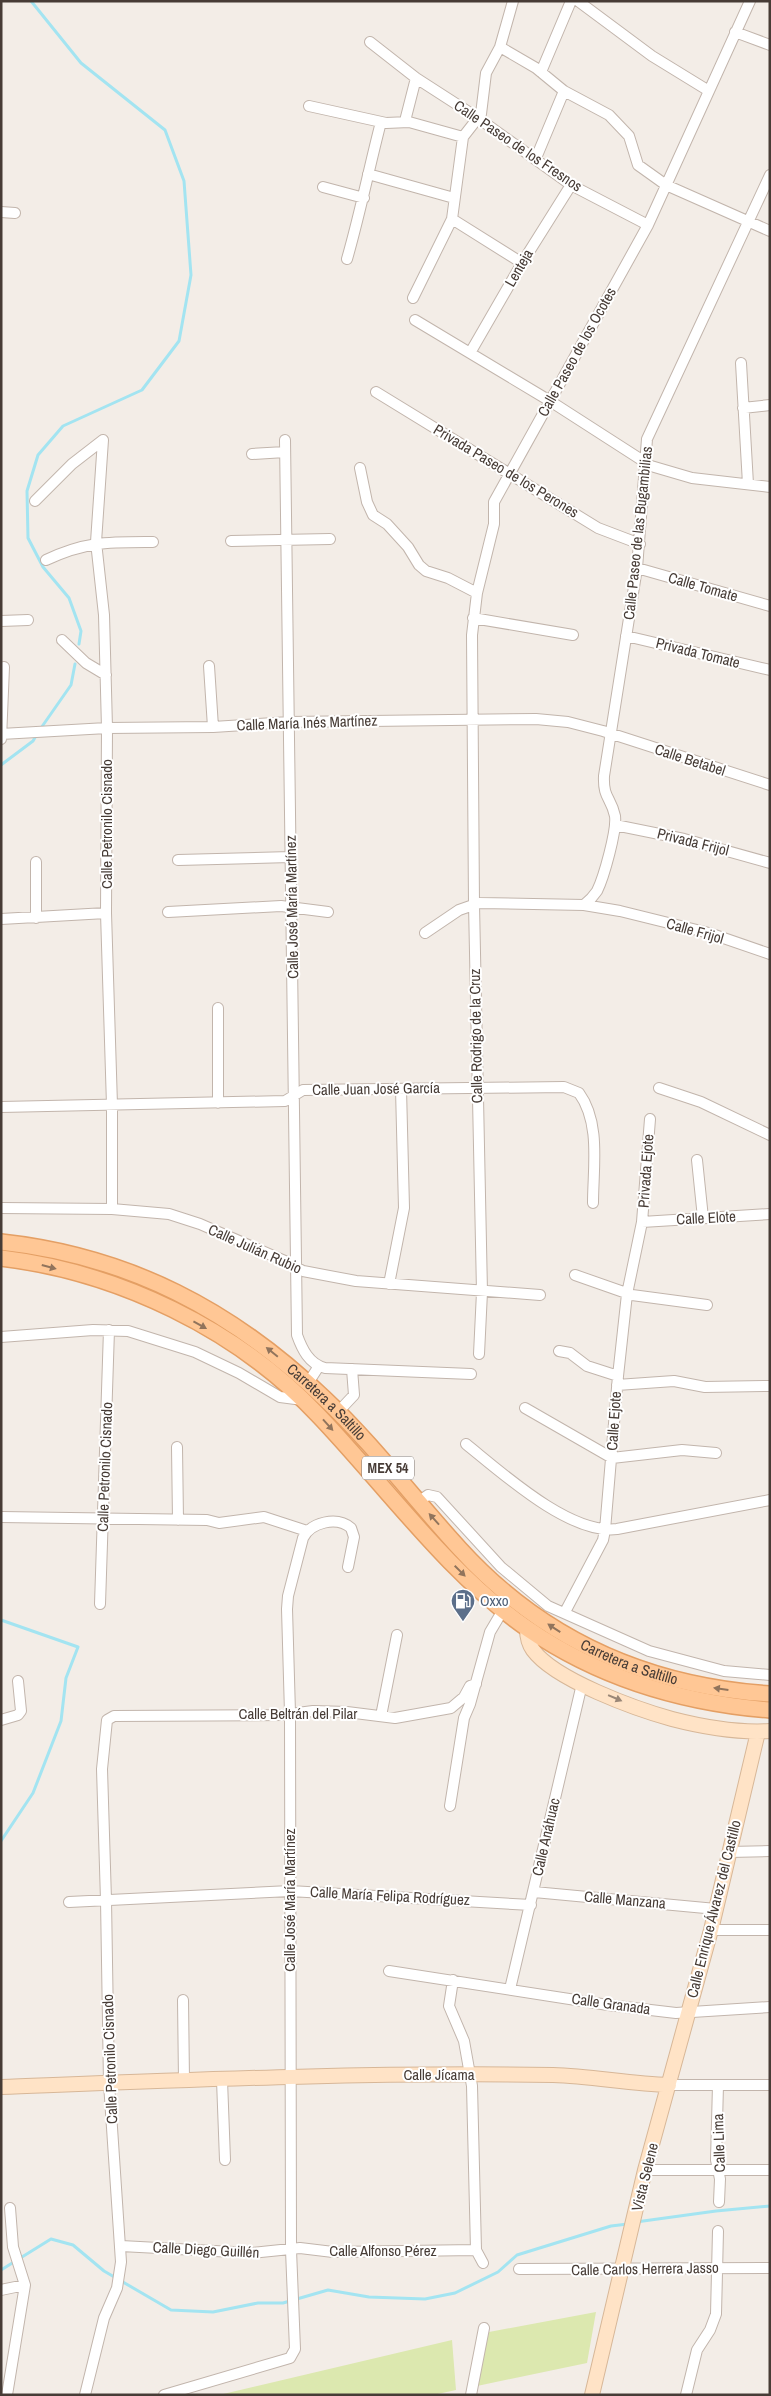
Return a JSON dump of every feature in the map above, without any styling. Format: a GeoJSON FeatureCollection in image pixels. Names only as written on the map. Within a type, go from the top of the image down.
{"type":"FeatureCollection","features":[{"type":"Feature","properties":{"kind":"main road","name":"Carretera a Saltillo"},"geometry":{"type":"LineString","coordinates":[[1,1242],[83,1258],[126,1271],[203,1305],[242,1330],[308,1382],[338,1412],[490,1579],[532,1614],[599,1653],[667,1678],[708,1688],[770,1694]]}},
{"type":"Feature","properties":{"kind":"main road","name":"Carretera a Saltillo"},"geometry":{"type":"LineString","coordinates":[[1,1258],[37,1263],[123,1288],[162,1304],[237,1347],[302,1400],[450,1561],[503,1610],[527,1629],[592,1667],[627,1682],[704,1703],[770,1710]]}},
{"type":"Feature","properties":{"kind":"street"},"geometry":{"type":"LineString","coordinates":[[413,298],[452,219],[463,137],[478,118],[489,65],[500,47],[513,1]]}},
{"type":"Feature","properties":{"kind":"street"},"geometry":{"type":"LineString","coordinates":[[541,72],[571,1]]}},
{"type":"Feature","properties":{"kind":"street"},"geometry":{"type":"LineString","coordinates":[[578,1],[652,56],[709,90]]}},
{"type":"Feature","properties":{"kind":"street","name":"Calle Paseo de los Ocotes"},"geometry":{"type":"LineString","coordinates":[[471,718],[473,618],[477,593],[494,524],[494,502],[648,225],[750,1]]}},
{"type":"Feature","properties":{"kind":"street"},"geometry":{"type":"LineString","coordinates":[[736,32],[770,44]]}},
{"type":"Feature","properties":{"kind":"street","name":"Calle Paseo de los Fresnos"},"geometry":{"type":"LineString","coordinates":[[370,42],[416,78],[478,118],[516,147],[536,158],[571,185],[648,225]]}},
{"type":"Feature","properties":{"kind":"street"},"geometry":{"type":"LineString","coordinates":[[500,47],[541,72],[564,91],[609,115],[629,136],[638,165],[666,186],[770,231]]}},
{"type":"Feature","properties":{"kind":"street"},"geometry":{"type":"LineString","coordinates":[[405,121],[416,78]]}},
{"type":"Feature","properties":{"kind":"street"},"geometry":{"type":"LineString","coordinates":[[536,158],[564,91]]}},
{"type":"Feature","properties":{"kind":"street","name":"Calle Paseo de los Fresnos"},"geometry":{"type":"LineString","coordinates":[[309,106],[381,122],[405,121],[463,137]]}},
{"type":"Feature","properties":{"kind":"street"},"geometry":{"type":"LineString","coordinates":[[348,259],[381,122]]}},
{"type":"Feature","properties":{"kind":"street"},"geometry":{"type":"LineString","coordinates":[[368,174],[454,198]]}},
{"type":"Feature","properties":{"kind":"street","name":"Calle Paseo de las Bugambilias"},"geometry":{"type":"LineString","coordinates":[[584,905],[592,898],[600,883],[615,825],[614,813],[604,789],[640,544],[644,461],[647,439],[770,175]]}},
{"type":"Feature","properties":{"kind":"street","name":"Lenteja"},"geometry":{"type":"LineString","coordinates":[[470,353],[522,263],[571,185]]}},
{"type":"Feature","properties":{"kind":"street"},"geometry":{"type":"LineString","coordinates":[[322,187],[364,198]]}},
{"type":"Feature","properties":{"kind":"street"},"geometry":{"type":"LineString","coordinates":[[1,212],[15,213]]}},
{"type":"Feature","properties":{"kind":"street"},"geometry":{"type":"LineString","coordinates":[[452,219],[522,263]]}},
{"type":"Feature","properties":{"kind":"street"},"geometry":{"type":"LineString","coordinates":[[415,320],[660,470],[676,474],[770,487]]}},
{"type":"Feature","properties":{"kind":"street"},"geometry":{"type":"LineString","coordinates":[[741,363],[748,484]]}},
{"type":"Feature","properties":{"kind":"street","name":"Privada Paseo de los Perones"},"geometry":{"type":"LineString","coordinates":[[376,392],[510,472],[598,528],[640,544]]}},
{"type":"Feature","properties":{"kind":"street"},"geometry":{"type":"LineString","coordinates":[[743,408],[770,404]]}},
{"type":"Feature","properties":{"kind":"street","name":"Calle Petronilo Cisnado"},"geometry":{"type":"LineString","coordinates":[[35,501],[72,464],[103,440],[96,542],[104,615],[106,675],[106,913],[112,1105],[112,1209]]}},
{"type":"Feature","properties":{"kind":"street","name":"Calle José María Martínez"},"geometry":{"type":"LineString","coordinates":[[285,440],[292,907],[294,1267],[297,1335],[303,1350],[319,1366]]}},
{"type":"Feature","properties":{"kind":"street"},"geometry":{"type":"LineString","coordinates":[[252,454],[285,452]]}},
{"type":"Feature","properties":{"kind":"street"},"geometry":{"type":"LineString","coordinates":[[360,468],[367,502],[373,515],[388,524],[408,547],[419,565],[426,571],[456,582],[477,593]]}},
{"type":"Feature","properties":{"kind":"street"},"geometry":{"type":"LineString","coordinates":[[231,541],[330,539]]}},
{"type":"Feature","properties":{"kind":"street"},"geometry":{"type":"LineString","coordinates":[[46,560],[66,550],[96,542],[153,542]]}},
{"type":"Feature","properties":{"kind":"street","name":"Calle Tomate"},"geometry":{"type":"LineString","coordinates":[[636,568],[770,606]]}},
{"type":"Feature","properties":{"kind":"street"},"geometry":{"type":"LineString","coordinates":[[473,618],[573,635]]}},
{"type":"Feature","properties":{"kind":"street"},"geometry":{"type":"LineString","coordinates":[[1,621],[28,620]]}},
{"type":"Feature","properties":{"kind":"street","name":"Privada Tomate"},"geometry":{"type":"LineString","coordinates":[[626,636],[770,670]]}},
{"type":"Feature","properties":{"kind":"street"},"geometry":{"type":"LineString","coordinates":[[62,640],[86,663],[106,675]]}},
{"type":"Feature","properties":{"kind":"street"},"geometry":{"type":"LineString","coordinates":[[208,666],[212,727]]}},
{"type":"Feature","properties":{"kind":"street"},"geometry":{"type":"LineString","coordinates":[[2,735],[4,667]]}},
{"type":"Feature","properties":{"kind":"street","name":"Calle María Inés Martínez"},"geometry":{"type":"LineString","coordinates":[[2,735],[107,728],[212,727],[289,722],[471,718],[560,721],[611,734]]}},
{"type":"Feature","properties":{"kind":"street","name":"Calle Rodrigo de la Cruz"},"geometry":{"type":"LineString","coordinates":[[471,718],[482,1292],[479,1354]]}},
{"type":"Feature","properties":{"kind":"street","name":"Calle Betabel"},"geometry":{"type":"LineString","coordinates":[[611,734],[770,785]]}},
{"type":"Feature","properties":{"kind":"street","name":"Privada Frijol"},"geometry":{"type":"LineString","coordinates":[[615,825],[684,838],[770,864]]}},
{"type":"Feature","properties":{"kind":"street"},"geometry":{"type":"LineString","coordinates":[[178,860],[291,857]]}},
{"type":"Feature","properties":{"kind":"street"},"geometry":{"type":"LineString","coordinates":[[36,862],[36,918]]}},
{"type":"Feature","properties":{"kind":"street"},"geometry":{"type":"LineString","coordinates":[[425,933],[459,910],[474,904]]}},
{"type":"Feature","properties":{"kind":"street","name":"Calle Frijol"},"geometry":{"type":"LineString","coordinates":[[474,904],[584,905],[620,911],[709,933],[770,954]]}},
{"type":"Feature","properties":{"kind":"street"},"geometry":{"type":"LineString","coordinates":[[168,912],[292,907],[328,912]]}},
{"type":"Feature","properties":{"kind":"street"},"geometry":{"type":"LineString","coordinates":[[1,919],[106,913]]}},
{"type":"Feature","properties":{"kind":"street"},"geometry":{"type":"LineString","coordinates":[[218,1008],[218,1103]]}},
{"type":"Feature","properties":{"kind":"street","name":"Calle Juan José García"},"geometry":{"type":"LineString","coordinates":[[1,1107],[285,1101],[303,1090],[564,1087],[579,1093],[587,1107],[592,1130],[594,1204]]}},
{"type":"Feature","properties":{"kind":"street"},"geometry":{"type":"LineString","coordinates":[[659,1088],[701,1102],[770,1135]]}},
{"type":"Feature","properties":{"kind":"street"},"geometry":{"type":"LineString","coordinates":[[390,1284],[404,1208],[401,1089]]}},
{"type":"Feature","properties":{"kind":"street","name":"Privada Ejote"},"geometry":{"type":"LineString","coordinates":[[642,1222],[650,1119]]}},
{"type":"Feature","properties":{"kind":"street"},"geometry":{"type":"LineString","coordinates":[[697,1160],[703,1218]]}},
{"type":"Feature","properties":{"kind":"street","name":"Calle Julián Rubio"},"geometry":{"type":"LineString","coordinates":[[1,1208],[112,1209],[151,1212],[184,1218],[285,1261],[303,1271],[343,1279],[390,1284],[540,1295]]}},
{"type":"Feature","properties":{"kind":"street","name":"Calle Elote"},"geometry":{"type":"LineString","coordinates":[[642,1222],[770,1214]]}},
{"type":"Feature","properties":{"kind":"street","name":"Calle Ejote"},"geometry":{"type":"LineString","coordinates":[[565,1612],[603,1540],[605,1530],[617,1380],[627,1294],[642,1222]]}},
{"type":"Feature","properties":{"kind":"street"},"geometry":{"type":"LineString","coordinates":[[575,1275],[627,1294],[707,1305]]}},
{"type":"Feature","properties":{"kind":"street"},"geometry":{"type":"LineString","coordinates":[[1,1337],[108,1330],[134,1333],[185,1348],[239,1372],[280,1397],[302,1400]]}},
{"type":"Feature","properties":{"kind":"street","name":"Calle Petronilo Cisnado"},"geometry":{"type":"LineString","coordinates":[[100,1604],[108,1330]]}},
{"type":"Feature","properties":{"kind":"street"},"geometry":{"type":"LineString","coordinates":[[559,1351],[570,1353],[587,1366],[617,1380],[674,1380],[713,1388],[743,1385],[770,1386]]}},
{"type":"Feature","properties":{"kind":"street"},"geometry":{"type":"LineString","coordinates":[[308,1382],[319,1366],[471,1374]]}},
{"type":"Feature","properties":{"kind":"street"},"geometry":{"type":"LineString","coordinates":[[338,1412],[354,1394],[352,1369]]}},
{"type":"Feature","properties":{"kind":"street"},"geometry":{"type":"LineString","coordinates":[[525,1408],[612,1458],[682,1450],[716,1453]]}},
{"type":"Feature","properties":{"kind":"street"},"geometry":{"type":"LineString","coordinates":[[466,1444],[530,1495],[581,1523],[605,1530],[770,1500]]}},
{"type":"Feature","properties":{"kind":"street"},"geometry":{"type":"LineString","coordinates":[[177,1447],[178,1520]]}},
{"type":"Feature","properties":{"kind":"street"},"geometry":{"type":"LineString","coordinates":[[418,1502],[428,1494],[437,1497],[501,1567],[543,1602],[649,1651],[716,1669],[770,1676]]}},
{"type":"Feature","properties":{"kind":"street"},"geometry":{"type":"LineString","coordinates":[[1,1517],[207,1520],[219,1523],[264,1517],[307,1531],[322,1523],[337,1522],[349,1526],[354,1536],[348,1567]]}},
{"type":"Feature","properties":{"kind":"street","name":"Calle José María Martínez"},"geometry":{"type":"LineString","coordinates":[[164,2395],[290,2358],[296,2343],[291,2250],[290,1713],[287,1602],[307,1531]]}},
{"type":"Feature","properties":{"kind":"street"},"geometry":{"type":"LineString","coordinates":[[490,1579],[501,1567]]}},
{"type":"Feature","properties":{"kind":"street"},"geometry":{"type":"LineString","coordinates":[[450,1806],[464,1718],[476,1684],[490,1632],[503,1610]]}},
{"type":"Feature","properties":{"kind":"street"},"geometry":{"type":"LineString","coordinates":[[527,1629],[529,1644],[540,1658],[582,1684],[643,1710],[672,1719],[722,1728],[764,1732]]}},
{"type":"Feature","properties":{"kind":"street"},"geometry":{"type":"LineString","coordinates":[[381,1716],[397,1635]]}},
{"type":"Feature","properties":{"kind":"street"},"geometry":{"type":"LineString","coordinates":[[1,1720],[18,1715],[22,1711],[18,1681]]}},
{"type":"Feature","properties":{"kind":"street","name":"Calle Beltrán del Pilar"},"geometry":{"type":"LineString","coordinates":[[108,1718],[114,1716],[330,1712],[395,1718],[446,1711],[459,1702],[470,1686],[476,1684]]}},
{"type":"Feature","properties":{"kind":"street","name":"Calle Anáhuac"},"geometry":{"type":"LineString","coordinates":[[510,1989],[582,1684]]}},
{"type":"Feature","properties":{"kind":"street","name":"Calle Petronilo Cisnado"},"geometry":{"type":"LineString","coordinates":[[85,2395],[104,2318],[117,2288],[121,2246],[109,2083],[102,1769],[108,1718]]}},
{"type":"Feature","properties":{"kind":"street","name":"Calle Enrique Álvarez del Castillo"},"geometry":{"type":"LineString","coordinates":[[669,2085],[687,2012],[711,1930],[729,1852],[764,1732]]}},
{"type":"Feature","properties":{"kind":"street"},"geometry":{"type":"LineString","coordinates":[[729,1852],[770,1851]]}},
{"type":"Feature","properties":{"kind":"street","name":"Calle María Felipa Rodríguez"},"geometry":{"type":"LineString","coordinates":[[69,1902],[290,1891],[531,1905]]}},
{"type":"Feature","properties":{"kind":"street","name":"Calle Manzana"},"geometry":{"type":"LineString","coordinates":[[534,1892],[716,1909]]}},
{"type":"Feature","properties":{"kind":"street"},"geometry":{"type":"LineString","coordinates":[[711,1930],[770,1930]]}},
{"type":"Feature","properties":{"kind":"street","name":"Calle Granada"},"geometry":{"type":"LineString","coordinates":[[389,1971],[608,2005],[676,2013],[770,2007]]}},
{"type":"Feature","properties":{"kind":"street"},"geometry":{"type":"LineString","coordinates":[[453,1980],[449,2006],[464,2041],[470,2075],[476,2250],[483,2263]]}},
{"type":"Feature","properties":{"kind":"street"},"geometry":{"type":"LineString","coordinates":[[183,2000],[184,2080]]}},
{"type":"Feature","properties":{"kind":"street","name":"Calle Jícama"},"geometry":{"type":"LineString","coordinates":[[1,2087],[290,2077],[470,2075],[567,2076],[669,2085],[770,2085]]}},
{"type":"Feature","properties":{"kind":"street"},"geometry":{"type":"LineString","coordinates":[[222,2080],[225,2160]]}},
{"type":"Feature","properties":{"kind":"street","name":"Vista Selene"},"geometry":{"type":"LineString","coordinates":[[592,2395],[646,2170],[669,2085]]}},
{"type":"Feature","properties":{"kind":"street","name":"Calle Lima"},"geometry":{"type":"LineString","coordinates":[[718,2085],[716,2160],[720,2179],[719,2202]]}},
{"type":"Feature","properties":{"kind":"street"},"geometry":{"type":"LineString","coordinates":[[646,2170],[770,2170]]}},
{"type":"Feature","properties":{"kind":"street"},"geometry":{"type":"LineString","coordinates":[[7,2395],[25,2285],[16,2256],[10,2208]]}},
{"type":"Feature","properties":{"kind":"street"},"geometry":{"type":"LineString","coordinates":[[686,2395],[697,2350],[714,2322],[718,2231]]}},
{"type":"Feature","properties":{"kind":"street","name":"Calle Diego Guillén"},"geometry":{"type":"LineString","coordinates":[[121,2246],[252,2253],[291,2250]]}},
{"type":"Feature","properties":{"kind":"street","name":"Calle Alfonso Pérez"},"geometry":{"type":"LineString","coordinates":[[291,2250],[305,2248],[333,2252],[476,2250]]}},
{"type":"Feature","properties":{"kind":"street","name":"Calle Carlos Herrera Jasso"},"geometry":{"type":"LineString","coordinates":[[519,2269],[770,2268]]}},
{"type":"Feature","properties":{"kind":"street"},"geometry":{"type":"LineString","coordinates":[[1,2290],[25,2285]]}},
{"type":"Feature","properties":{"kind":"street"},"geometry":{"type":"LineString","coordinates":[[471,2395],[484,2328]]}},
{"type":"Feature","properties":{"kind":"green space"},"geometry":{"type":"Polygon","coordinates":[[[596,2312],[587,2363],[477,2386],[489,2332],[596,2312]]]}},
{"type":"Feature","properties":{"kind":"green space"},"geometry":{"type":"Polygon","coordinates":[[[452,2340],[456,2390],[433,2395],[219,2395],[452,2340]]]}},
{"type":"Feature","properties":{"kind":"waterway"},"geometry":{"type":"LineString","coordinates":[[31,1],[81,63],[165,130],[184,181],[191,275],[179,341],[142,390],[63,426],[38,455],[27,491],[28,538],[43,567],[69,598],[81,631],[79,644]]}},
{"type":"Feature","properties":{"kind":"waterway"},"geometry":{"type":"LineString","coordinates":[[41,728],[71,685],[75,664]]}},
{"type":"Feature","properties":{"kind":"waterway"},"geometry":{"type":"LineString","coordinates":[[1,765],[33,741],[37,734]]}},
{"type":"Feature","properties":{"kind":"waterway"},"geometry":{"type":"LineString","coordinates":[[1,1620],[78,1647],[66,1678],[61,1721],[33,1793],[1,1841]]}},
{"type":"Feature","properties":{"kind":"waterway"},"geometry":{"type":"LineString","coordinates":[[636,2222],[770,2206]]}},
{"type":"Feature","properties":{"kind":"waterway"},"geometry":{"type":"LineString","coordinates":[[1,2270],[51,2239],[73,2245],[104,2271],[171,2310],[213,2312],[258,2303],[283,2303],[328,2290],[369,2297],[425,2299],[455,2293],[498,2272],[517,2255],[611,2226],[628,2224]]}},
{"type":"Feature","properties":{"kind":"place","name":"Oxxo"},"geometry":{"type":"Point","coordinates":[463,1622]}}]}
